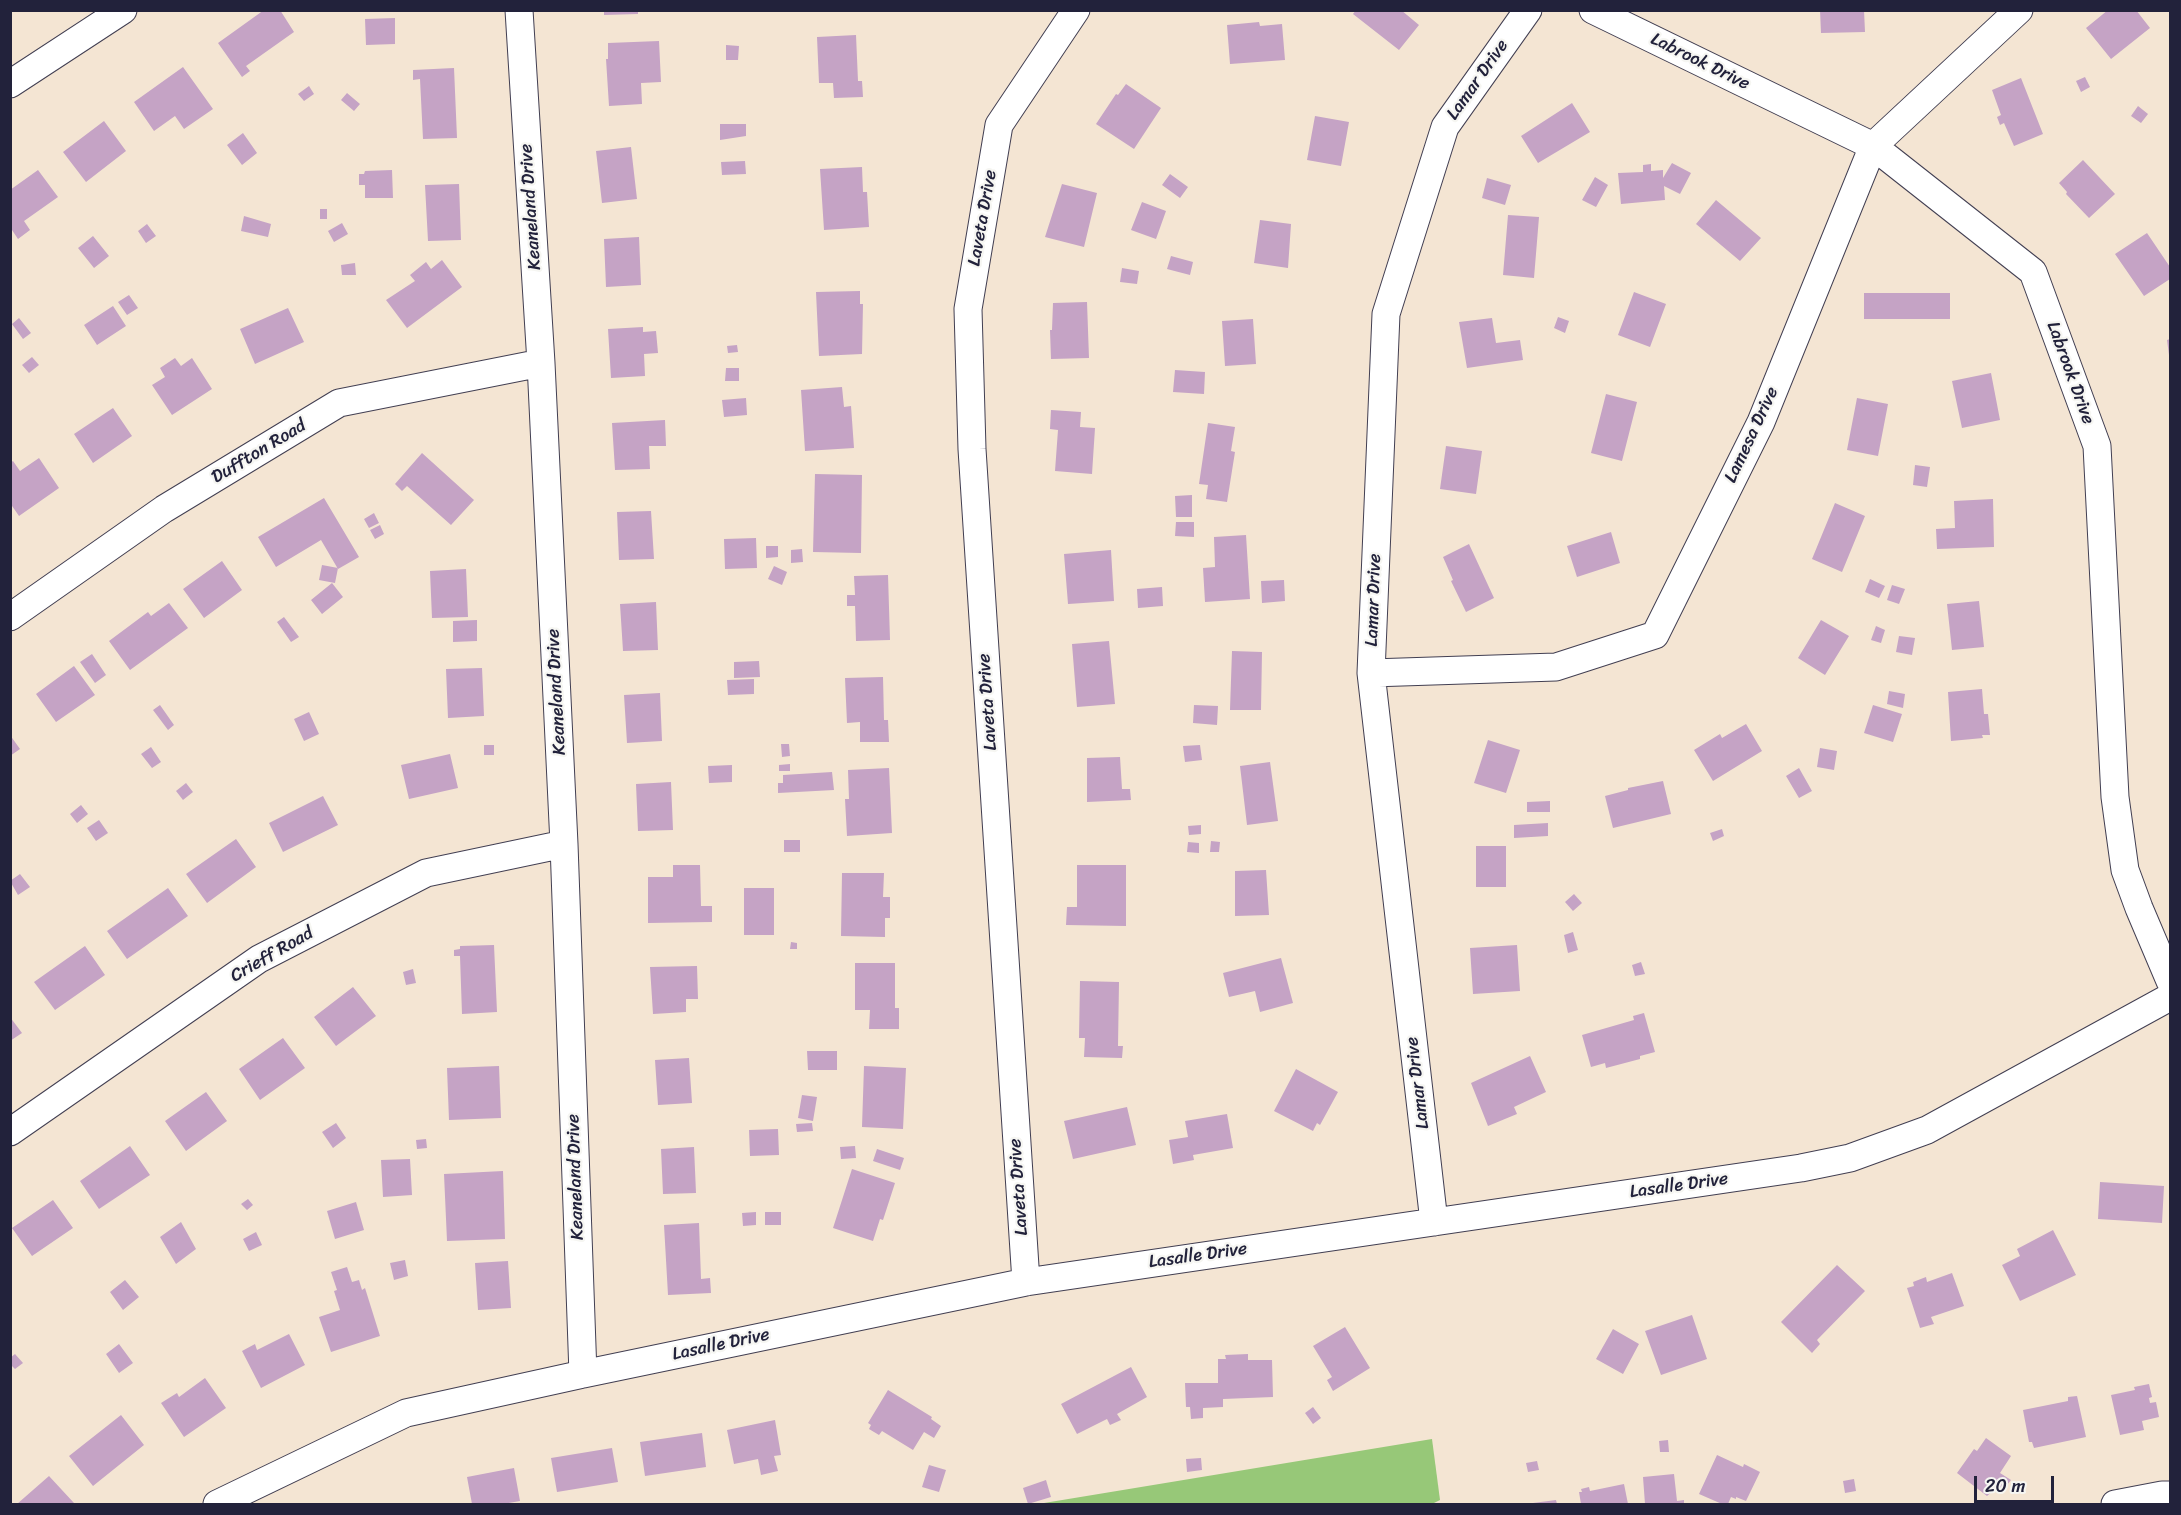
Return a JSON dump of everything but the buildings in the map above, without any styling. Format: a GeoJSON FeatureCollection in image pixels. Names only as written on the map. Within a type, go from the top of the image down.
{"type":"FeatureCollection","features":[{"type":"Feature","properties":{"kind":"street"},"geometry":{"type":"LineString","coordinates":[[14,74],[123,10]]}},
{"type":"Feature","properties":{"kind":"street","name":"Keaneland Drive"},"geometry":{"type":"LineString","coordinates":[[519,10],[541,363],[564,844],[584,1374]]}},
{"type":"Feature","properties":{"kind":"street","name":"Laveta Drive"},"geometry":{"type":"LineString","coordinates":[[1026,1282],[972,449],[968,309],[999,125],[1076,10]]}},
{"type":"Feature","properties":{"kind":"street","name":"Lamar Drive"},"geometry":{"type":"LineString","coordinates":[[1434,1221],[1371,673],[1386,314],[1445,127],[1528,10]]}},
{"type":"Feature","properties":{"kind":"street","name":"Labrook Drive"},"geometry":{"type":"LineString","coordinates":[[1593,10],[1873,146],[2033,272],[2097,446],[2115,797],[2125,870],[2170,981]]}},
{"type":"Feature","properties":{"kind":"street","name":"Lamesa Drive"},"geometry":{"type":"LineString","coordinates":[[1371,673],[1556,667],[1655,635],[1761,422],[1873,146],[2019,10]]}},
{"type":"Feature","properties":{"kind":"street","name":"Duffton Road"},"geometry":{"type":"LineString","coordinates":[[10,616],[164,509],[339,403],[541,363]]}},
{"type":"Feature","properties":{"kind":"street","name":"Crieff Road"},"geometry":{"type":"LineString","coordinates":[[10,1132],[259,959],[426,873],[564,844]]}},
{"type":"Feature","properties":{"kind":"street","name":"Lasalle Drive"},"geometry":{"type":"LineString","coordinates":[[217,1504],[406,1413],[584,1374],[1026,1282],[1789,1170],[1850,1158],[1927,1130],[2170,997]]}},
{"type":"Feature","properties":{"kind":"street"},"geometry":{"type":"LineString","coordinates":[[2115,1504],[2170,1495]]}},
{"type":"Feature","properties":{"kind":"green space"},"geometry":{"type":"Polygon","coordinates":[[[1432,1439],[1440,1500],[1432,1504],[1038,1504],[1432,1439]]]}}]}
